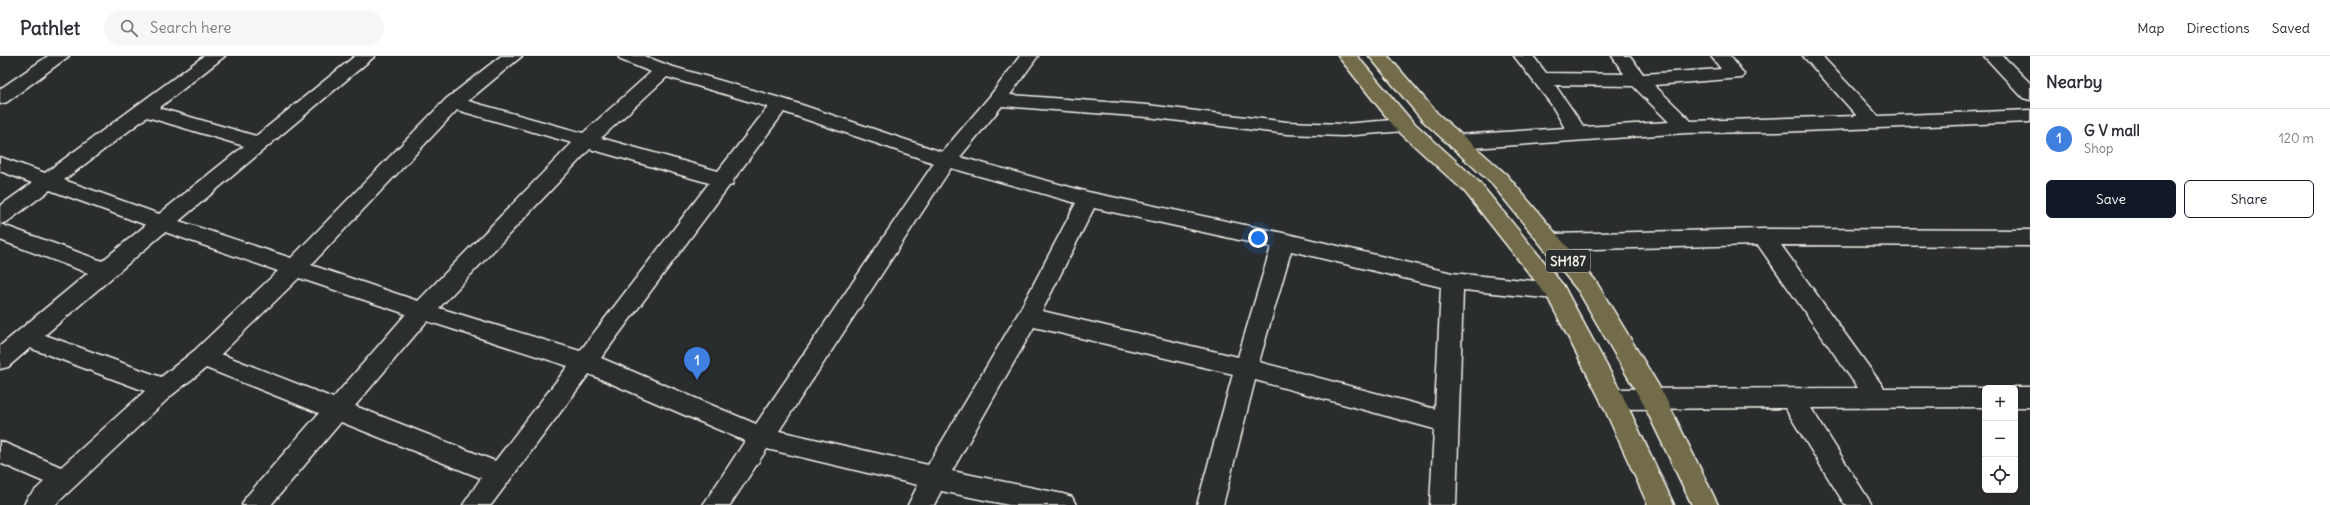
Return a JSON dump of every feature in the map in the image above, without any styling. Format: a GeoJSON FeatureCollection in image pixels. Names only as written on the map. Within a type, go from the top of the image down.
{"type":"FeatureCollection","features":[{"type":"Feature","properties":{"kind":"main road","name":"SH187"},"geometry":{"type":"LineString","coordinates":[[1347,56],[1404,125],[1472,187],[1555,291],[1612,399],[1661,505]]}},
{"type":"Feature","properties":{"kind":"main road","name":"SH187"},"geometry":{"type":"LineString","coordinates":[[1378,56],[1430,117],[1499,179],[1587,286],[1654,400],[1705,505]]}},
{"type":"Feature","properties":{"kind":"street"},"geometry":{"type":"LineString","coordinates":[[0,98],[60,56]]}},
{"type":"Feature","properties":{"kind":"street"},"geometry":{"type":"LineString","coordinates":[[0,217],[146,110],[216,56]]}},
{"type":"Feature","properties":{"kind":"street"},"geometry":{"type":"LineString","coordinates":[[0,360],[105,270],[366,56]]}},
{"type":"Feature","properties":{"kind":"street"},"geometry":{"type":"LineString","coordinates":[[36,505],[164,388],[203,357],[296,267],[453,103],[513,56]]}},
{"type":"Feature","properties":{"kind":"street"},"geometry":{"type":"LineString","coordinates":[[627,56],[664,70],[780,104],[946,160],[1088,199],[1283,241],[1452,281],[1555,291]]}},
{"type":"Feature","properties":{"kind":"street"},"geometry":{"type":"LineString","coordinates":[[716,505],[946,160],[997,100],[1029,56]]}},
{"type":"Feature","properties":{"kind":"street"},"geometry":{"type":"LineString","coordinates":[[1523,56],[1558,101],[1578,134]]}},
{"type":"Feature","properties":{"kind":"street"},"geometry":{"type":"LineString","coordinates":[[1621,56],[1638,80],[1686,127]]}},
{"type":"Feature","properties":{"kind":"street"},"geometry":{"type":"LineString","coordinates":[[1541,79],[1638,80],[1735,74],[1720,56]]}},
{"type":"Feature","properties":{"kind":"street"},"geometry":{"type":"LineString","coordinates":[[1812,56],[1873,122]]}},
{"type":"Feature","properties":{"kind":"street"},"geometry":{"type":"LineString","coordinates":[[1993,56],[2030,94]]}},
{"type":"Feature","properties":{"kind":"street"},"geometry":{"type":"LineString","coordinates":[[255,505],[335,410],[422,311],[587,140],[664,70]]}},
{"type":"Feature","properties":{"kind":"street"},"geometry":{"type":"LineString","coordinates":[[997,100],[1148,112],[1287,128],[1343,130],[1404,125]]}},
{"type":"Feature","properties":{"kind":"street"},"geometry":{"type":"LineString","coordinates":[[453,103],[725,180]]}},
{"type":"Feature","properties":{"kind":"street"},"geometry":{"type":"LineString","coordinates":[[476,505],[583,361],[725,180],[780,104]]}},
{"type":"Feature","properties":{"kind":"street"},"geometry":{"type":"LineString","coordinates":[[146,110],[260,144]]}},
{"type":"Feature","properties":{"kind":"street"},"geometry":{"type":"LineString","coordinates":[[1458,142],[1686,127],[1777,126],[2030,116]]}},
{"type":"Feature","properties":{"kind":"street"},"geometry":{"type":"LineString","coordinates":[[0,164],[162,223],[296,267],[422,311],[583,361],[762,438],[934,478],[1063,505]]}},
{"type":"Feature","properties":{"kind":"street"},"geometry":{"type":"LineString","coordinates":[[921,505],[934,478],[1028,317],[1088,199]]}},
{"type":"Feature","properties":{"kind":"street"},"geometry":{"type":"LineString","coordinates":[[0,232],[105,270]]}},
{"type":"Feature","properties":{"kind":"street"},"geometry":{"type":"LineString","coordinates":[[1764,237],[1878,398]]}},
{"type":"Feature","properties":{"kind":"street"},"geometry":{"type":"LineString","coordinates":[[1552,242],[1764,237],[2026,244]]}},
{"type":"Feature","properties":{"kind":"street"},"geometry":{"type":"LineString","coordinates":[[1210,505],[1246,368],[1283,241]]}},
{"type":"Feature","properties":{"kind":"street"},"geometry":{"type":"LineString","coordinates":[[1443,505],[1452,281]]}},
{"type":"Feature","properties":{"kind":"street"},"geometry":{"type":"LineString","coordinates":[[1028,317],[1246,368],[1446,422]]}},
{"type":"Feature","properties":{"kind":"street"},"geometry":{"type":"LineString","coordinates":[[26,337],[164,388]]}},
{"type":"Feature","properties":{"kind":"street"},"geometry":{"type":"LineString","coordinates":[[203,357],[500,474]]}},
{"type":"Feature","properties":{"kind":"street"},"geometry":{"type":"LineString","coordinates":[[1612,399],[1654,400],[1791,397],[1982,397]]}},
{"type":"Feature","properties":{"kind":"street"},"geometry":{"type":"LineString","coordinates":[[1791,397],[1859,505]]}},
{"type":"Feature","properties":{"kind":"street"},"geometry":{"type":"LineString","coordinates":[[2018,397],[2030,397]]}},
{"type":"Feature","properties":{"kind":"street"},"geometry":{"type":"LineString","coordinates":[[0,452],[63,479]]}},
{"type":"Feature","properties":{"kind":"place","name":"G V mall"},"geometry":{"type":"Point","coordinates":[697,380]}}]}
